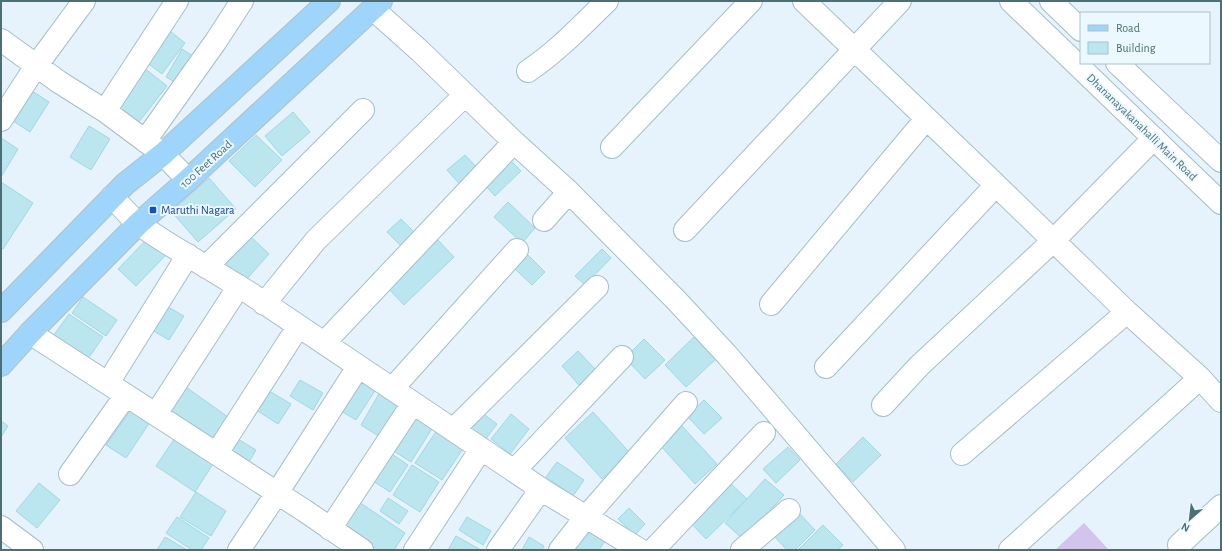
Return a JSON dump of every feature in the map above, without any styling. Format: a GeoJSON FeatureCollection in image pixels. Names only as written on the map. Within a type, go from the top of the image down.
{"type":"FeatureCollection","features":[{"type":"Feature","properties":{"kind":"main road"},"geometry":{"type":"LineString","coordinates":[[1,312],[125,184],[163,154],[329,1]]}},
{"type":"Feature","properties":{"kind":"main road","name":"100 Feet Road"},"geometry":{"type":"LineString","coordinates":[[1,366],[30,333],[138,224],[188,180],[377,5]]}},
{"type":"Feature","properties":{"kind":"street"},"geometry":{"type":"LineString","coordinates":[[1,120],[36,66],[84,1]]}},
{"type":"Feature","properties":{"kind":"street"},"geometry":{"type":"LineString","coordinates":[[105,111],[177,1]]}},
{"type":"Feature","properties":{"kind":"street"},"geometry":{"type":"LineString","coordinates":[[145,141],[216,41],[242,1]]}},
{"type":"Feature","properties":{"kind":"street"},"geometry":{"type":"LineString","coordinates":[[528,71],[543,61],[564,43],[607,1]]}},
{"type":"Feature","properties":{"kind":"street"},"geometry":{"type":"LineString","coordinates":[[612,147],[751,1]]}},
{"type":"Feature","properties":{"kind":"street"},"geometry":{"type":"LineString","coordinates":[[804,1],[1126,312],[1200,378],[1221,401]]}},
{"type":"Feature","properties":{"kind":"street"},"geometry":{"type":"LineString","coordinates":[[685,230],[900,1]]}},
{"type":"Feature","properties":{"kind":"street","name":"Dhananayakanahalli Main Road"},"geometry":{"type":"LineString","coordinates":[[1011,1],[1221,203]]}},
{"type":"Feature","properties":{"kind":"street"},"geometry":{"type":"LineString","coordinates":[[1051,1],[1080,29]]}},
{"type":"Feature","properties":{"kind":"street"},"geometry":{"type":"LineString","coordinates":[[377,5],[464,95],[569,192],[676,300],[728,356],[894,550]]}},
{"type":"Feature","properties":{"kind":"street"},"geometry":{"type":"LineString","coordinates":[[1,40],[36,66],[105,111],[163,154],[188,180]]}},
{"type":"Feature","properties":{"kind":"street"},"geometry":{"type":"LineString","coordinates":[[1117,64],[1221,161]]}},
{"type":"Feature","properties":{"kind":"street"},"geometry":{"type":"LineString","coordinates":[[264,304],[316,240],[464,95]]}},
{"type":"Feature","properties":{"kind":"street"},"geometry":{"type":"LineString","coordinates":[[206,267],[363,110]]}},
{"type":"Feature","properties":{"kind":"street"},"geometry":{"type":"LineString","coordinates":[[771,304],[926,119]]}},
{"type":"Feature","properties":{"kind":"street"},"geometry":{"type":"LineString","coordinates":[[883,405],[920,366],[1053,241],[1154,138]]}},
{"type":"Feature","properties":{"kind":"street"},"geometry":{"type":"LineString","coordinates":[[324,343],[514,142]]}},
{"type":"Feature","properties":{"kind":"street"},"geometry":{"type":"LineString","coordinates":[[826,367],[996,185]]}},
{"type":"Feature","properties":{"kind":"street"},"geometry":{"type":"LineString","coordinates":[[544,220],[569,192]]}},
{"type":"Feature","properties":{"kind":"street"},"geometry":{"type":"LineString","coordinates":[[112,197],[138,224],[239,286],[541,489],[640,550]]}},
{"type":"Feature","properties":{"kind":"street"},"geometry":{"type":"LineString","coordinates":[[392,389],[517,250]]}},
{"type":"Feature","properties":{"kind":"street"},"geometry":{"type":"LineString","coordinates":[[108,383],[188,255]]}},
{"type":"Feature","properties":{"kind":"street"},"geometry":{"type":"LineString","coordinates":[[156,414],[239,286]]}},
{"type":"Feature","properties":{"kind":"street"},"geometry":{"type":"LineString","coordinates":[[453,430],[597,287]]}},
{"type":"Feature","properties":{"kind":"street"},"geometry":{"type":"LineString","coordinates":[[962,454],[1126,312]]}},
{"type":"Feature","properties":{"kind":"street"},"geometry":{"type":"LineString","coordinates":[[217,453],[298,327]]}},
{"type":"Feature","properties":{"kind":"street"},"geometry":{"type":"LineString","coordinates":[[30,333],[217,453],[330,529],[352,547]]}},
{"type":"Feature","properties":{"kind":"street"},"geometry":{"type":"LineString","coordinates":[[514,471],[622,357]]}},
{"type":"Feature","properties":{"kind":"street"},"geometry":{"type":"LineString","coordinates":[[239,550],[358,367]]}},
{"type":"Feature","properties":{"kind":"street"},"geometry":{"type":"LineString","coordinates":[[1010,550],[1200,378]]}},
{"type":"Feature","properties":{"kind":"street"},"geometry":{"type":"LineString","coordinates":[[70,474],[126,395]]}},
{"type":"Feature","properties":{"kind":"street"},"geometry":{"type":"LineString","coordinates":[[330,529],[413,403]]}},
{"type":"Feature","properties":{"kind":"street"},"geometry":{"type":"LineString","coordinates":[[560,550],[586,517],[686,403]]}},
{"type":"Feature","properties":{"kind":"street"},"geometry":{"type":"LineString","coordinates":[[653,550],[764,433]]}},
{"type":"Feature","properties":{"kind":"street"},"geometry":{"type":"LineString","coordinates":[[415,550],[481,449]]}},
{"type":"Feature","properties":{"kind":"street"},"geometry":{"type":"LineString","coordinates":[[498,550],[541,489]]}},
{"type":"Feature","properties":{"kind":"street"},"geometry":{"type":"LineString","coordinates":[[1179,545],[1221,506]]}},
{"type":"Feature","properties":{"kind":"street"},"geometry":{"type":"LineString","coordinates":[[742,550],[789,510]]}},
{"type":"Feature","properties":{"kind":"street"},"geometry":{"type":"LineString","coordinates":[[1,527],[32,550]]}},
{"type":"Feature","properties":{"kind":"shaded area"},"geometry":{"type":"Polygon","coordinates":[[[1084,523],[1109,550],[1055,550],[1084,523]]]}},
{"type":"Feature","properties":{"kind":"building"},"geometry":{"type":"Polygon","coordinates":[[[166,28],[185,43],[162,74],[142,59],[166,28]]]}},
{"type":"Feature","properties":{"kind":"building"},"geometry":{"type":"Polygon","coordinates":[[[182,49],[196,58],[180,85],[166,77],[182,49]]]}},
{"type":"Feature","properties":{"kind":"building"},"geometry":{"type":"Polygon","coordinates":[[[144,68],[167,86],[135,127],[112,109],[144,68]]]}},
{"type":"Feature","properties":{"kind":"building"},"geometry":{"type":"Polygon","coordinates":[[[29,89],[49,102],[30,132],[10,119],[29,89]]]}},
{"type":"Feature","properties":{"kind":"building"},"geometry":{"type":"Polygon","coordinates":[[[293,112],[310,132],[282,156],[265,136],[293,112]]]}},
{"type":"Feature","properties":{"kind":"building"},"geometry":{"type":"Polygon","coordinates":[[[89,126],[110,139],[91,170],[70,157],[89,126]]]}},
{"type":"Feature","properties":{"kind":"building"},"geometry":{"type":"Polygon","coordinates":[[[256,135],[282,160],[255,187],[229,161],[256,135]]]}},
{"type":"Feature","properties":{"kind":"building"},"geometry":{"type":"Polygon","coordinates":[[[1,138],[18,149],[1,177],[1,138]]]}},
{"type":"Feature","properties":{"kind":"building"},"geometry":{"type":"Polygon","coordinates":[[[465,155],[481,172],[463,188],[447,170],[465,155]]]}},
{"type":"Feature","properties":{"kind":"building"},"geometry":{"type":"Polygon","coordinates":[[[508,158],[521,171],[495,196],[483,183],[508,158]]]}},
{"type":"Feature","properties":{"kind":"building"},"geometry":{"type":"Polygon","coordinates":[[[209,178],[236,209],[198,242],[171,211],[209,178]]]}},
{"type":"Feature","properties":{"kind":"building"},"geometry":{"type":"Polygon","coordinates":[[[1,182],[33,203],[3,249],[1,248],[1,182]]]}},
{"type":"Feature","properties":{"kind":"building"},"geometry":{"type":"Polygon","coordinates":[[[508,202],[535,228],[522,243],[494,217],[508,202]]]}},
{"type":"Feature","properties":{"kind":"building"},"geometry":{"type":"Polygon","coordinates":[[[401,219],[417,235],[403,248],[387,232],[401,219]]]}},
{"type":"Feature","properties":{"kind":"building"},"geometry":{"type":"Polygon","coordinates":[[[247,233],[269,254],[245,281],[222,260],[247,233]]]}},
{"type":"Feature","properties":{"kind":"building"},"geometry":{"type":"Polygon","coordinates":[[[148,238],[166,255],[136,286],[118,269],[148,238]]]}},
{"type":"Feature","properties":{"kind":"building"},"geometry":{"type":"Polygon","coordinates":[[[437,239],[454,257],[404,305],[387,287],[437,239]]]}},
{"type":"Feature","properties":{"kind":"building"},"geometry":{"type":"Polygon","coordinates":[[[602,249],[611,258],[585,285],[575,276],[602,249]]]}},
{"type":"Feature","properties":{"kind":"building"},"geometry":{"type":"Polygon","coordinates":[[[527,254],[545,272],[532,285],[514,268],[527,254]]]}},
{"type":"Feature","properties":{"kind":"building"},"geometry":{"type":"Polygon","coordinates":[[[83,297],[117,320],[106,336],[72,313],[83,297]]]}},
{"type":"Feature","properties":{"kind":"building"},"geometry":{"type":"Polygon","coordinates":[[[161,303],[184,316],[169,340],[147,327],[161,303]]]}},
{"type":"Feature","properties":{"kind":"building"},"geometry":{"type":"Polygon","coordinates":[[[69,314],[103,337],[83,366],[49,342],[69,314]]]}},
{"type":"Feature","properties":{"kind":"building"},"geometry":{"type":"Polygon","coordinates":[[[696,335],[717,358],[686,387],[665,365],[696,335]]]}},
{"type":"Feature","properties":{"kind":"building"},"geometry":{"type":"Polygon","coordinates":[[[644,339],[665,360],[645,379],[625,358],[644,339]]]}},
{"type":"Feature","properties":{"kind":"building"},"geometry":{"type":"Polygon","coordinates":[[[578,351],[595,369],[579,385],[562,366],[578,351]]]}},
{"type":"Feature","properties":{"kind":"building"},"geometry":{"type":"Polygon","coordinates":[[[358,374],[378,386],[356,420],[336,408],[358,374]]]}},
{"type":"Feature","properties":{"kind":"building"},"geometry":{"type":"Polygon","coordinates":[[[300,380],[323,393],[313,410],[290,396],[300,380]]]}},
{"type":"Feature","properties":{"kind":"building"},"geometry":{"type":"Polygon","coordinates":[[[183,385],[228,417],[210,443],[164,412],[183,385]]]}},
{"type":"Feature","properties":{"kind":"building"},"geometry":{"type":"Polygon","coordinates":[[[266,389],[291,404],[278,424],[253,408],[266,389]]]}},
{"type":"Feature","properties":{"kind":"building"},"geometry":{"type":"Polygon","coordinates":[[[380,392],[399,404],[380,437],[361,425],[380,392]]]}},
{"type":"Feature","properties":{"kind":"building"},"geometry":{"type":"Polygon","coordinates":[[[704,400],[722,418],[704,434],[687,416],[704,400]]]}},
{"type":"Feature","properties":{"kind":"building"},"geometry":{"type":"Polygon","coordinates":[[[135,404],[154,416],[126,458],[106,445],[135,404]]]}},
{"type":"Feature","properties":{"kind":"building"},"geometry":{"type":"Polygon","coordinates":[[[477,409],[497,424],[485,440],[465,425],[477,409]]]}},
{"type":"Feature","properties":{"kind":"building"},"geometry":{"type":"Polygon","coordinates":[[[593,412],[630,453],[602,479],[565,438],[593,412]]]}},
{"type":"Feature","properties":{"kind":"building"},"geometry":{"type":"Polygon","coordinates":[[[411,413],[433,427],[411,462],[389,448],[411,413]]]}},
{"type":"Feature","properties":{"kind":"building"},"geometry":{"type":"Polygon","coordinates":[[[511,414],[529,429],[510,454],[491,439],[511,414]]]}},
{"type":"Feature","properties":{"kind":"building"},"geometry":{"type":"Polygon","coordinates":[[[1,421],[8,426],[1,437],[1,421]]]}},
{"type":"Feature","properties":{"kind":"building"},"geometry":{"type":"Polygon","coordinates":[[[681,425],[717,464],[695,484],[660,445],[681,425]]]}},
{"type":"Feature","properties":{"kind":"building"},"geometry":{"type":"Polygon","coordinates":[[[437,430],[464,447],[442,480],[415,463],[437,430]]]}},
{"type":"Feature","properties":{"kind":"building"},"geometry":{"type":"Polygon","coordinates":[[[233,436],[256,450],[245,469],[222,455],[233,436]]]}},
{"type":"Feature","properties":{"kind":"building"},"geometry":{"type":"Polygon","coordinates":[[[863,437],[881,455],[853,482],[836,464],[863,437]]]}},
{"type":"Feature","properties":{"kind":"building"},"geometry":{"type":"Polygon","coordinates":[[[175,438],[213,464],[195,492],[156,466],[175,438]]]}},
{"type":"Feature","properties":{"kind":"building"},"geometry":{"type":"Polygon","coordinates":[[[788,447],[800,460],[776,483],[763,469],[788,447]]]}},
{"type":"Feature","properties":{"kind":"building"},"geometry":{"type":"Polygon","coordinates":[[[386,450],[408,465],[390,492],[367,477],[386,450]]]}},
{"type":"Feature","properties":{"kind":"building"},"geometry":{"type":"Polygon","coordinates":[[[557,462],[584,480],[573,496],[546,477],[557,462]]]}},
{"type":"Feature","properties":{"kind":"building"},"geometry":{"type":"Polygon","coordinates":[[[412,465],[439,482],[420,512],[393,495],[412,465]]]}},
{"type":"Feature","properties":{"kind":"building"},"geometry":{"type":"Polygon","coordinates":[[[765,479],[784,495],[744,540],[725,523],[765,479]]]}},
{"type":"Feature","properties":{"kind":"building"},"geometry":{"type":"Polygon","coordinates":[[[728,481],[747,499],[706,539],[689,521],[728,481]]]}},
{"type":"Feature","properties":{"kind":"building"},"geometry":{"type":"Polygon","coordinates":[[[39,483],[60,500],[37,528],[16,511],[39,483]]]}},
{"type":"Feature","properties":{"kind":"building"},"geometry":{"type":"Polygon","coordinates":[[[196,492],[226,511],[211,536],[180,517],[196,492]]]}},
{"type":"Feature","properties":{"kind":"building"},"geometry":{"type":"Polygon","coordinates":[[[388,498],[408,511],[399,524],[380,511],[388,498]]]}},
{"type":"Feature","properties":{"kind":"building"},"geometry":{"type":"Polygon","coordinates":[[[356,500],[405,533],[394,550],[367,550],[336,529],[356,500]]]}},
{"type":"Feature","properties":{"kind":"building"},"geometry":{"type":"Polygon","coordinates":[[[629,508],[645,524],[635,535],[618,519],[629,508]]]}},
{"type":"Feature","properties":{"kind":"building"},"geometry":{"type":"Polygon","coordinates":[[[797,511],[815,530],[795,550],[787,550],[772,534],[797,511]]]}},
{"type":"Feature","properties":{"kind":"building"},"geometry":{"type":"Polygon","coordinates":[[[177,517],[209,538],[201,550],[192,550],[166,533],[177,517]]]}},
{"type":"Feature","properties":{"kind":"building"},"geometry":{"type":"Polygon","coordinates":[[[467,517],[491,531],[483,545],[459,530],[467,517]]]}},
{"type":"Feature","properties":{"kind":"building"},"geometry":{"type":"Polygon","coordinates":[[[823,525],[843,545],[838,550],[798,550],[823,525]]]}},
{"type":"Feature","properties":{"kind":"building"},"geometry":{"type":"Polygon","coordinates":[[[582,528],[605,541],[599,550],[569,550],[582,528]]]}},
{"type":"Feature","properties":{"kind":"building"},"geometry":{"type":"Polygon","coordinates":[[[456,536],[481,550],[448,550],[456,536]]]}},
{"type":"Feature","properties":{"kind":"building"},"geometry":{"type":"Polygon","coordinates":[[[165,537],[187,550],[157,550],[165,537]]]}},
{"type":"Feature","properties":{"kind":"building"},"geometry":{"type":"Polygon","coordinates":[[[529,537],[544,546],[542,550],[522,550],[529,537]]]}},
{"type":"Feature","properties":{"kind":"place","name":"Maruthi Nagara"},"geometry":{"type":"Point","coordinates":[153,210]}}]}
